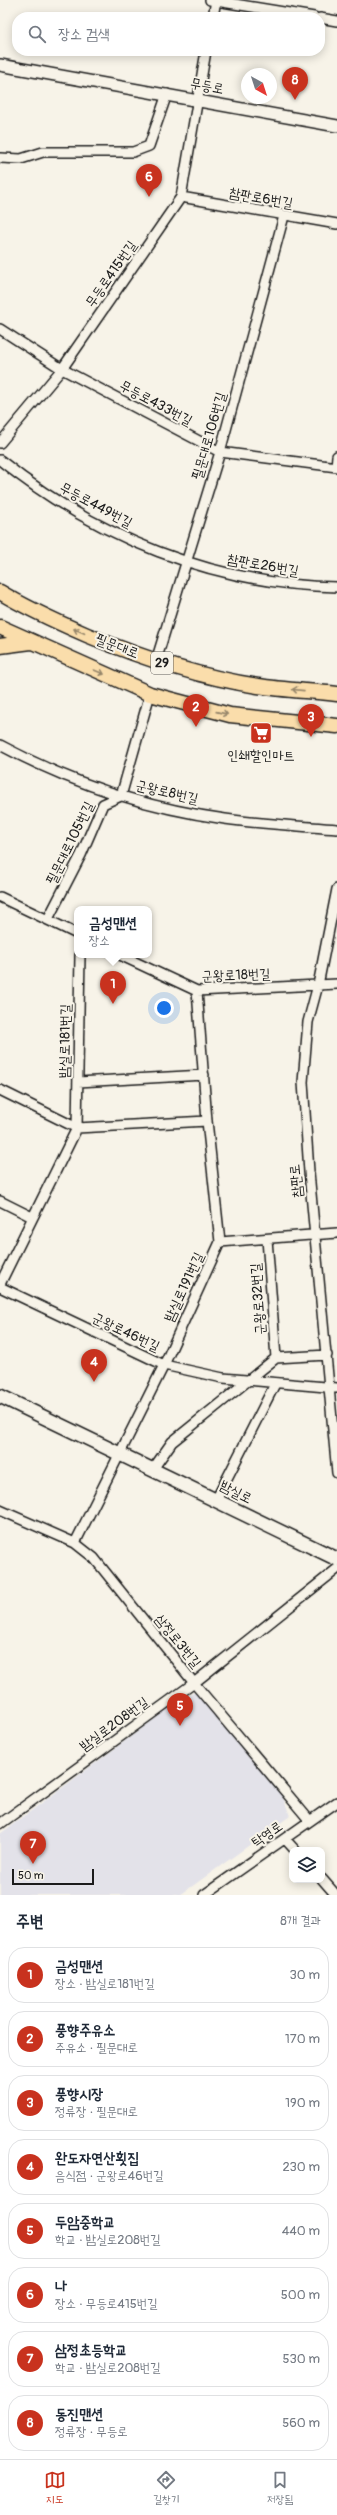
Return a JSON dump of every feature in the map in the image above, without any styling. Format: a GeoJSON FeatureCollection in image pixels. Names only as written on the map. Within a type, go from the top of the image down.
{"type":"FeatureCollection","features":[{"type":"Feature","properties":{"kind":"main road","name":"필문대로"},"geometry":{"type":"LineString","coordinates":[[0,592],[22,606],[55,621],[156,661],[186,671],[258,686],[337,694]]}},
{"type":"Feature","properties":{"kind":"main road","name":"29"},"geometry":{"type":"LineString","coordinates":[[0,627],[150,694],[230,715],[279,722],[337,726]]}},
{"type":"Feature","properties":{"kind":"main road"},"geometry":{"type":"LineString","coordinates":[[0,646],[32,642]]}},
{"type":"Feature","properties":{"kind":"main road","name":"밤실로"},"geometry":{"type":"LineString","coordinates":[[0,1396],[337,1559]]}},
{"type":"Feature","properties":{"kind":"street"},"geometry":{"type":"LineString","coordinates":[[213,12],[214,0],[285,12]]}},
{"type":"Feature","properties":{"kind":"street"},"geometry":{"type":"LineString","coordinates":[[325,19],[337,21]]}},
{"type":"Feature","properties":{"kind":"street","name":"무등로415번길"},"geometry":{"type":"LineString","coordinates":[[0,443],[62,369],[181,197],[205,56]]}},
{"type":"Feature","properties":{"kind":"street","name":"무등로"},"geometry":{"type":"LineString","coordinates":[[0,65],[167,94],[337,126]]}},
{"type":"Feature","properties":{"kind":"street"},"geometry":{"type":"LineString","coordinates":[[0,158],[21,159],[43,152],[128,152],[149,146],[167,94]]}},
{"type":"Feature","properties":{"kind":"street","name":"참판로6번길"},"geometry":{"type":"LineString","coordinates":[[181,197],[337,224]]}},
{"type":"Feature","properties":{"kind":"street","name":"필문대로106번길"},"geometry":{"type":"LineString","coordinates":[[156,661],[220,452],[284,216]]}},
{"type":"Feature","properties":{"kind":"street","name":"무등로433번길"},"geometry":{"type":"LineString","coordinates":[[0,329],[62,369],[220,452],[336,467]]}},
{"type":"Feature","properties":{"kind":"street"},"geometry":{"type":"LineString","coordinates":[[336,467],[337,456]]}},
{"type":"Feature","properties":{"kind":"street","name":"무등로449번길"},"geometry":{"type":"LineString","coordinates":[[0,460],[79,515],[115,533],[186,562]]}},
{"type":"Feature","properties":{"kind":"street","name":"참판로26번길"},"geometry":{"type":"LineString","coordinates":[[186,562],[235,576],[278,584],[337,587]]}},
{"type":"Feature","properties":{"kind":"street"},"geometry":{"type":"LineString","coordinates":[[121,796],[150,694]]}},
{"type":"Feature","properties":{"kind":"street","name":"군왕로8번길"},"geometry":{"type":"LineString","coordinates":[[0,745],[39,764],[121,796],[149,804],[223,819],[337,829]]}},
{"type":"Feature","properties":{"kind":"street","name":"필문대로105번길"},"geometry":{"type":"LineString","coordinates":[[48,919],[81,855],[103,804],[121,796]]}},
{"type":"Feature","properties":{"kind":"street","name":"참판로"},"geometry":{"type":"LineString","coordinates":[[337,889],[318,985],[308,1022],[303,1082],[309,1172],[327,1355],[333,1388],[337,1473]]}},
{"type":"Feature","properties":{"kind":"street"},"geometry":{"type":"LineString","coordinates":[[0,897],[74,932]]}},
{"type":"Feature","properties":{"kind":"street","name":"밤실로181번길"},"geometry":{"type":"LineString","coordinates":[[0,1284],[77,1128],[80,958]]}},
{"type":"Feature","properties":{"kind":"street","name":"군왕로18번길"},"geometry":{"type":"LineString","coordinates":[[126,958],[197,991],[337,984]]}},
{"type":"Feature","properties":{"kind":"street","name":"밤실로191번길"},"geometry":{"type":"LineString","coordinates":[[121,1454],[164,1365],[220,1242],[207,1121],[197,991]]}},
{"type":"Feature","properties":{"kind":"street"},"geometry":{"type":"LineString","coordinates":[[78,1082],[204,1075]]}},
{"type":"Feature","properties":{"kind":"street"},"geometry":{"type":"LineString","coordinates":[[0,1090],[77,1128],[207,1121]]}},
{"type":"Feature","properties":{"kind":"street"},"geometry":{"type":"LineString","coordinates":[[0,1201],[32,1217]]}},
{"type":"Feature","properties":{"kind":"street"},"geometry":{"type":"LineString","coordinates":[[220,1242],[337,1233]]}},
{"type":"Feature","properties":{"kind":"street","name":"군왕로32번길"},"geometry":{"type":"LineString","coordinates":[[267,1239],[276,1358]]}},
{"type":"Feature","properties":{"kind":"street","name":"군왕로46번길"},"geometry":{"type":"LineString","coordinates":[[0,1287],[164,1365],[224,1378],[274,1384],[333,1388]]}},
{"type":"Feature","properties":{"kind":"street"},"geometry":{"type":"LineString","coordinates":[[153,1469],[172,1442],[276,1358],[327,1355]]}},
{"type":"Feature","properties":{"kind":"street"},"geometry":{"type":"LineString","coordinates":[[216,1500],[274,1384]]}},
{"type":"Feature","properties":{"kind":"street"},"geometry":{"type":"LineString","coordinates":[[75,1543],[121,1454]]}},
{"type":"Feature","properties":{"kind":"street","name":"삼정로3번길"},"geometry":{"type":"LineString","coordinates":[[0,1510],[75,1543],[94,1558],[194,1683],[310,1821]]}},
{"type":"Feature","properties":{"kind":"street","name":"밤실로208번길"},"geometry":{"type":"LineString","coordinates":[[0,1824],[194,1683],[337,1570]]}},
{"type":"Feature","properties":{"kind":"street","name":"탁영로"},"geometry":{"type":"LineString","coordinates":[[204,1895],[215,1892],[337,1802]]}},
{"type":"Feature","properties":{"kind":"street"},"geometry":{"type":"LineString","coordinates":[[285,1839],[292,1847]]}},
{"type":"Feature","properties":{"kind":"street"},"geometry":{"type":"LineString","coordinates":[[325,1882],[336,1895]]}},
{"type":"Feature","properties":{"kind":"shaded area"},"geometry":{"type":"Polygon","coordinates":[[[195,1692],[283,1797],[290,1816],[180,1895],[0,1895],[0,1834],[180,1700],[195,1692]]]}},
{"type":"Feature","properties":{"kind":"place","name":"동진맨션"},"geometry":{"type":"Point","coordinates":[295,100]}},
{"type":"Feature","properties":{"kind":"place","name":"나"},"geometry":{"type":"Point","coordinates":[149,197]}},
{"type":"Feature","properties":{"kind":"place","name":"풍향주유소"},"geometry":{"type":"Point","coordinates":[196,727]}},
{"type":"Feature","properties":{"kind":"place","name":"인쇄할인마트"},"geometry":{"type":"Point","coordinates":[261,733]}},
{"type":"Feature","properties":{"kind":"place","name":"풍향시장"},"geometry":{"type":"Point","coordinates":[311,737]}},
{"type":"Feature","properties":{"kind":"place","name":"금성맨션"},"geometry":{"type":"Point","coordinates":[113,1004]}},
{"type":"Feature","properties":{"kind":"place","name":"완도자연산횟집"},"geometry":{"type":"Point","coordinates":[94,1382]}},
{"type":"Feature","properties":{"kind":"place","name":"두암중학교"},"geometry":{"type":"Point","coordinates":[180,1726]}},
{"type":"Feature","properties":{"kind":"place","name":"삼정초등학교"},"geometry":{"type":"Point","coordinates":[33,1864]}}]}
